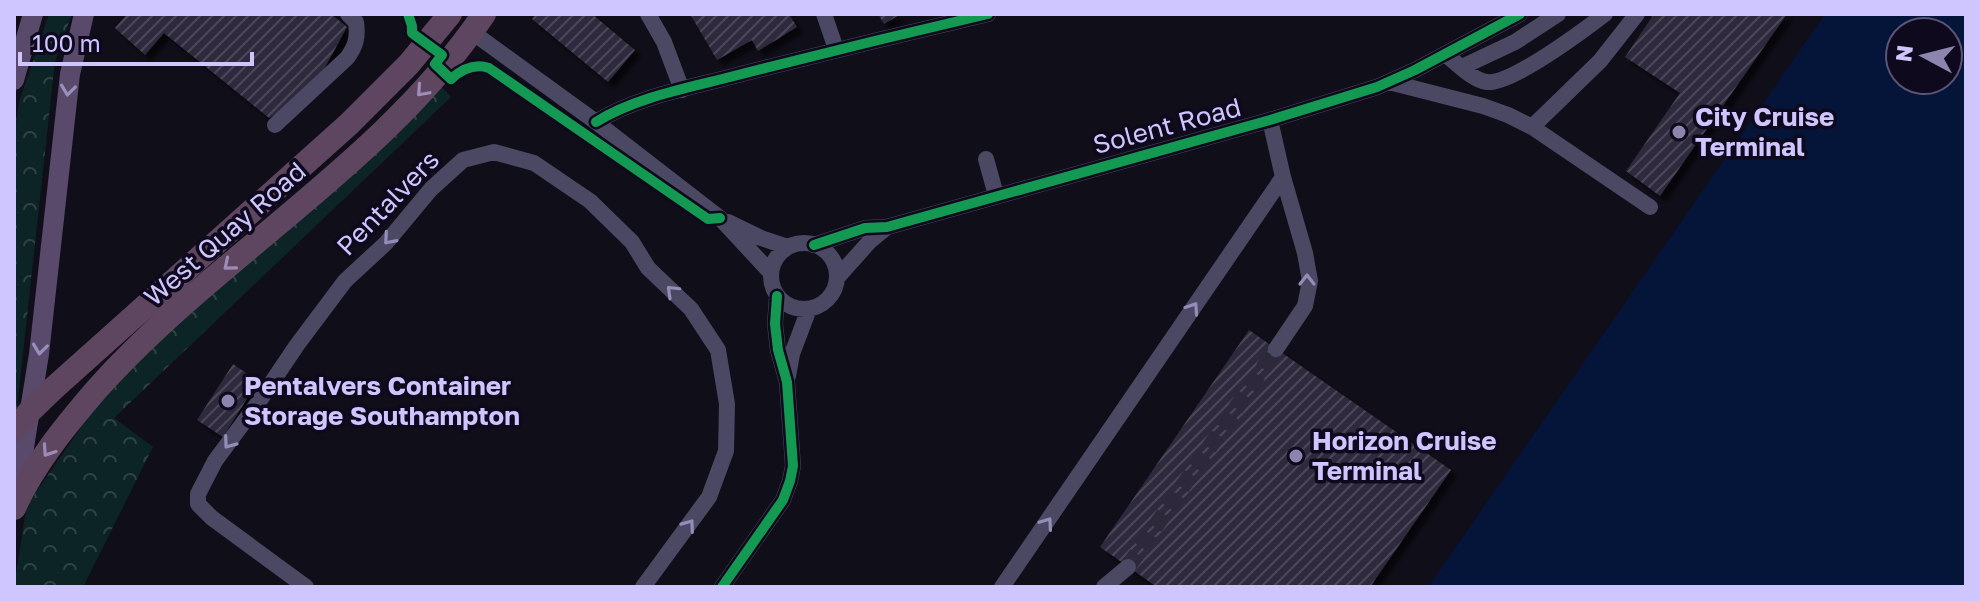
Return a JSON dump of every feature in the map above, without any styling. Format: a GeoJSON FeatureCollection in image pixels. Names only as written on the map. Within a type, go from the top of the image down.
{"type":"FeatureCollection","features":[{"type":"Feature","properties":{"kind":"highway","name":"West Quay Road"},"geometry":{"type":"LineString","coordinates":[[14,430],[30,411],[349,124],[409,64],[450,14]]}},
{"type":"Feature","properties":{"kind":"highway","name":"West Quay Road"},"geometry":{"type":"LineString","coordinates":[[14,507],[48,450],[125,358],[194,294],[354,160],[398,117],[478,23]]}},
{"type":"Feature","properties":{"kind":"main road"},"geometry":{"type":"LineString","coordinates":[[14,80],[33,14]]}},
{"type":"Feature","properties":{"kind":"main road"},"geometry":{"type":"LineString","coordinates":[[14,507],[39,354],[70,74],[84,14]]}},
{"type":"Feature","properties":{"kind":"main road"},"geometry":{"type":"LineString","coordinates":[[450,14],[478,23]]}},
{"type":"Feature","properties":{"kind":"street"},"geometry":{"type":"LineString","coordinates":[[275,125],[354,48],[358,36],[356,22],[348,14]]}},
{"type":"Feature","properties":{"kind":"street"},"geometry":{"type":"LineString","coordinates":[[648,14],[664,42],[682,90]]}},
{"type":"Feature","properties":{"kind":"street"},"geometry":{"type":"LineString","coordinates":[[824,14],[836,49]]}},
{"type":"Feature","properties":{"kind":"street"},"geometry":{"type":"LineString","coordinates":[[596,122],[614,110],[682,90],[836,49],[988,14]]}},
{"type":"Feature","properties":{"kind":"street","name":"Solent Road"},"geometry":{"type":"LineString","coordinates":[[814,245],[865,228],[887,227],[1270,120],[1377,87],[1520,14]]}},
{"type":"Feature","properties":{"kind":"street"},"geometry":{"type":"LineString","coordinates":[[1462,67],[1515,42],[1558,14]]}},
{"type":"Feature","properties":{"kind":"street"},"geometry":{"type":"LineString","coordinates":[[1445,54],[1479,80],[1491,83],[1506,78],[1566,43],[1605,14]]}},
{"type":"Feature","properties":{"kind":"street"},"geometry":{"type":"LineString","coordinates":[[1532,127],[1600,61],[1637,14]]}},
{"type":"Feature","properties":{"kind":"street"},"geometry":{"type":"LineString","coordinates":[[478,23],[596,122],[720,218],[771,273]]}},
{"type":"Feature","properties":{"kind":"street"},"geometry":{"type":"LineString","coordinates":[[1389,82],[1508,115],[1532,127],[1650,207]]}},
{"type":"Feature","properties":{"kind":"street"},"geometry":{"type":"LineString","coordinates":[[1270,120],[1310,281],[1305,306],[1276,349]]}},
{"type":"Feature","properties":{"kind":"street","name":"Pentalvers"},"geometry":{"type":"LineString","coordinates":[[306,587],[212,518],[198,504],[198,494],[215,461],[345,281],[386,243],[431,189],[463,160],[494,152],[534,163],[590,201],[632,242],[648,268],[691,309],[718,350],[727,404],[726,451],[709,497],[643,587]]}},
{"type":"Feature","properties":{"kind":"street"},"geometry":{"type":"LineString","coordinates":[[986,159],[996,195]]}},
{"type":"Feature","properties":{"kind":"street"},"geometry":{"type":"LineString","coordinates":[[1002,587],[1283,177]]}},
{"type":"Feature","properties":{"kind":"street"},"geometry":{"type":"LineString","coordinates":[[720,218],[788,247]]}},
{"type":"Feature","properties":{"kind":"street","name":"Solent Road"},"geometry":{"type":"LineString","coordinates":[[837,278],[887,227]]}},
{"type":"Feature","properties":{"kind":"street"},"geometry":{"type":"LineString","coordinates":[[722,587],[783,500],[793,466],[787,382],[775,324],[777,296],[771,281],[774,262],[780,253],[797,244],[814,245],[831,258],[837,278],[828,299],[819,306],[809,309],[791,307],[777,296]]}},
{"type":"Feature","properties":{"kind":"street"},"geometry":{"type":"LineString","coordinates":[[787,382],[792,354],[809,309]]}},
{"type":"Feature","properties":{"kind":"street"},"geometry":{"type":"LineString","coordinates":[[1104,587],[1128,567]]}},
{"type":"Feature","properties":{"kind":"green space"},"geometry":{"type":"Polygon","coordinates":[[[49,14],[72,14],[55,61],[17,408],[14,410],[14,137],[19,102],[49,14]]]}},
{"type":"Feature","properties":{"kind":"green space"},"geometry":{"type":"Polygon","coordinates":[[[439,84],[451,97],[114,418],[153,447],[83,587],[14,587],[26,510],[96,406],[164,333],[439,84]]]}},
{"type":"Feature","properties":{"kind":"water"},"geometry":{"type":"Polygon","coordinates":[[[1825,14],[1966,14],[1966,587],[1428,587],[1825,14]]]}},
{"type":"Feature","properties":{"kind":"building"},"geometry":{"type":"Polygon","coordinates":[[[127,14],[331,14],[347,27],[323,71],[292,104],[269,118],[164,33],[145,55],[115,28],[127,14]]]}},
{"type":"Feature","properties":{"kind":"building"},"geometry":{"type":"Polygon","coordinates":[[[536,14],[592,14],[635,50],[608,82],[532,19],[536,14]]]}},
{"type":"Feature","properties":{"kind":"building"},"geometry":{"type":"Polygon","coordinates":[[[690,14],[789,14],[797,27],[758,51],[752,40],[717,60],[690,14]]]}},
{"type":"Feature","properties":{"kind":"building"},"geometry":{"type":"Polygon","coordinates":[[[878,14],[901,14],[884,24],[878,14]]]}},
{"type":"Feature","properties":{"kind":"building","name":"City Cruise Terminal"},"geometry":{"type":"Polygon","coordinates":[[[1654,14],[1787,14],[1660,196],[1626,171],[1680,93],[1625,57],[1654,14]]]}},
{"type":"Feature","properties":{"kind":"building","name":"Horizon Cruise Terminal"},"geometry":{"type":"Polygon","coordinates":[[[1249,330],[1451,470],[1370,587],[1157,587],[1100,547],[1249,330]]]}},
{"type":"Feature","properties":{"kind":"building","name":"Pentalvers Container Storage Southampton"},"geometry":{"type":"Polygon","coordinates":[[[233,364],[258,381],[223,437],[197,420],[233,364]]]}},
{"type":"Feature","properties":{"kind":"tunnel"},"geometry":{"type":"LineString","coordinates":[[1128,567],[1276,349]]}},
{"type":"Feature","properties":{"kind":"cycle path"},"geometry":{"type":"LineString","coordinates":[[408,14],[412,33],[442,55],[435,64],[451,79],[468,68],[489,68],[708,219],[720,218]]}},
{"type":"Feature","properties":{"kind":"cycle path"},"geometry":{"type":"LineString","coordinates":[[596,122],[627,106],[679,90],[988,14]]}},
{"type":"Feature","properties":{"kind":"cycle path"},"geometry":{"type":"LineString","coordinates":[[814,245],[865,228],[887,227],[1270,120],[1377,87],[1520,14]]}},
{"type":"Feature","properties":{"kind":"cycle path"},"geometry":{"type":"LineString","coordinates":[[722,587],[783,500],[793,466],[787,382],[775,324],[777,296]]}},
{"type":"Feature","properties":{"kind":"place","name":"City Cruise Terminal"},"geometry":{"type":"Point","coordinates":[1679,132]}},
{"type":"Feature","properties":{"kind":"place","name":"Pentalvers Container Storage Southampton"},"geometry":{"type":"Point","coordinates":[228,401]}},
{"type":"Feature","properties":{"kind":"place","name":"Horizon Cruise Terminal"},"geometry":{"type":"Point","coordinates":[1296,456]}}]}
